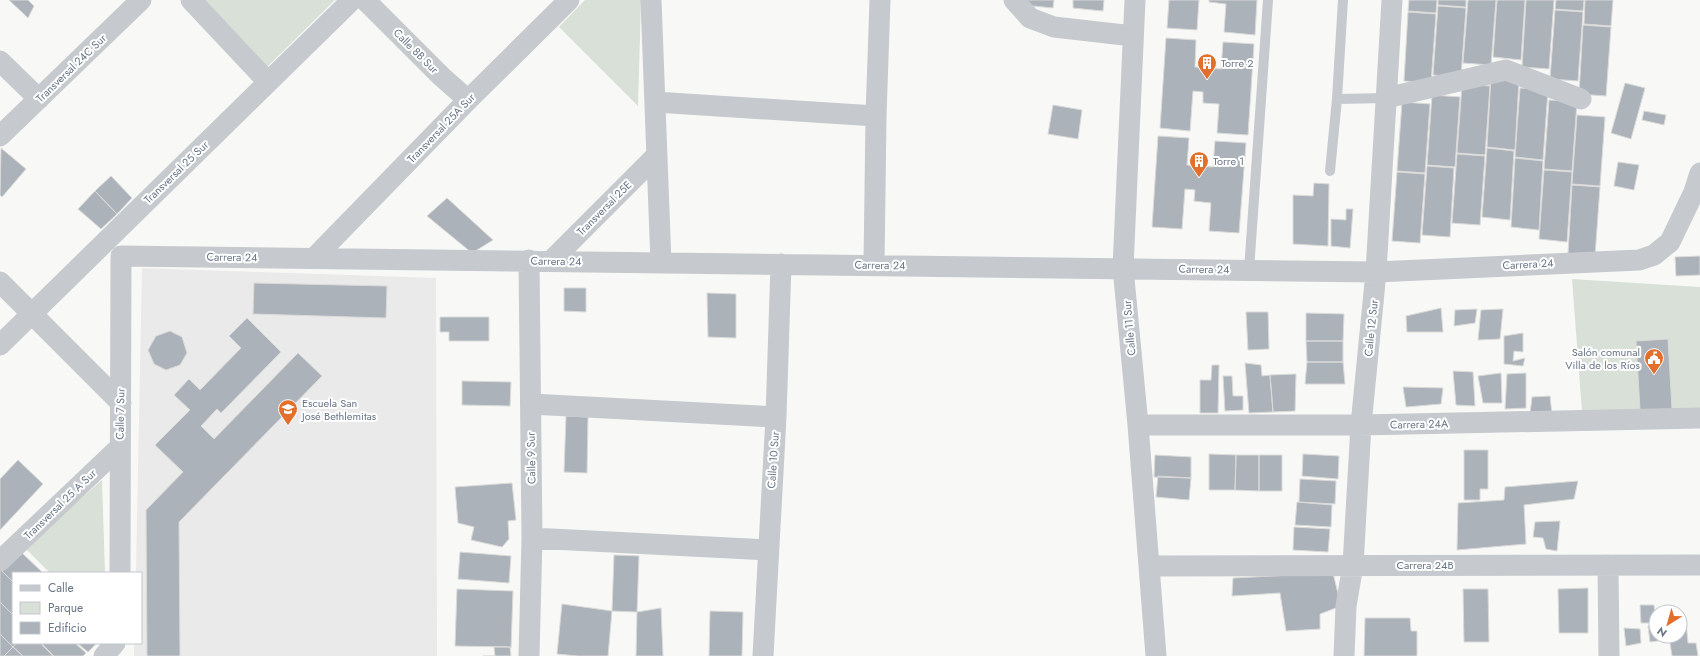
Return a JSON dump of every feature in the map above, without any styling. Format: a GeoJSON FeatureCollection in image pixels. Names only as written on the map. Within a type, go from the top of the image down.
{"type":"FeatureCollection","features":[{"type":"Feature","properties":{"kind":"street","name":"Transversal 24C Sur"},"geometry":{"type":"LineString","coordinates":[[0,136],[141,0]]}},
{"type":"Feature","properties":{"kind":"street"},"geometry":{"type":"LineString","coordinates":[[191,0],[268,82]]}},
{"type":"Feature","properties":{"kind":"street","name":"Transversal 25 Sur"},"geometry":{"type":"LineString","coordinates":[[0,345],[352,0]]}},
{"type":"Feature","properties":{"kind":"street","name":"Calle 8B Sur"},"geometry":{"type":"LineString","coordinates":[[365,0],[441,76],[468,100]]}},
{"type":"Feature","properties":{"kind":"street","name":"Transversal 25A Sur"},"geometry":{"type":"LineString","coordinates":[[314,258],[468,100],[569,0]]}},
{"type":"Feature","properties":{"kind":"street"},"geometry":{"type":"LineString","coordinates":[[651,0],[661,262]]}},
{"type":"Feature","properties":{"kind":"street"},"geometry":{"type":"LineString","coordinates":[[874,265],[876,116],[880,0]]}},
{"type":"Feature","properties":{"kind":"street"},"geometry":{"type":"LineString","coordinates":[[1014,0],[1030,18],[1054,27],[1133,36]]}},
{"type":"Feature","properties":{"kind":"street","name":"Calle 11 Sur"},"geometry":{"type":"LineString","coordinates":[[1135,0],[1123,268],[1138,425],[1156,656]]}},
{"type":"Feature","properties":{"kind":"street","name":"Calle 12 Sur"},"geometry":{"type":"LineString","coordinates":[[1344,656],[1346,606],[1352,565],[1361,425],[1376,272],[1392,0]]}},
{"type":"Feature","properties":{"kind":"street"},"geometry":{"type":"LineString","coordinates":[[0,61],[39,99]]}},
{"type":"Feature","properties":{"kind":"street"},"geometry":{"type":"LineString","coordinates":[[1386,98],[1506,70],[1581,100]]}},
{"type":"Feature","properties":{"kind":"street"},"geometry":{"type":"LineString","coordinates":[[655,102],[876,116]]}},
{"type":"Feature","properties":{"kind":"street","name":"Transversal 25E"},"geometry":{"type":"LineString","coordinates":[[551,261],[657,155]]}},
{"type":"Feature","properties":{"kind":"street","name":"Carrera 24"},"geometry":{"type":"LineString","coordinates":[[121,256],[529,260],[1376,272],[1639,260],[1654,255],[1670,242],[1694,192],[1700,173]]}},
{"type":"Feature","properties":{"kind":"street","name":"Calle 7 Sur"},"geometry":{"type":"LineString","coordinates":[[120,572],[121,256]]}},
{"type":"Feature","properties":{"kind":"street","name":"Calle 9 Sur"},"geometry":{"type":"LineString","coordinates":[[529,260],[532,538],[529,656]]}},
{"type":"Feature","properties":{"kind":"street","name":"Calle 10 Sur"},"geometry":{"type":"LineString","coordinates":[[763,656],[776,417],[781,264]]}},
{"type":"Feature","properties":{"kind":"street"},"geometry":{"type":"LineString","coordinates":[[0,282],[121,403]]}},
{"type":"Feature","properties":{"kind":"street"},"geometry":{"type":"LineString","coordinates":[[531,404],[776,417]]}},
{"type":"Feature","properties":{"kind":"street","name":"Carrera 24A"},"geometry":{"type":"LineString","coordinates":[[1138,425],[1361,425],[1700,418]]}},
{"type":"Feature","properties":{"kind":"street","name":"Transversal 25 A Sur"},"geometry":{"type":"LineString","coordinates":[[0,562],[120,447]]}},
{"type":"Feature","properties":{"kind":"street"},"geometry":{"type":"LineString","coordinates":[[532,538],[768,550]]}},
{"type":"Feature","properties":{"kind":"street"},"geometry":{"type":"LineString","coordinates":[[1608,565],[1609,656]]}},
{"type":"Feature","properties":{"kind":"street","name":"Carrera 24B"},"geometry":{"type":"LineString","coordinates":[[1149,566],[1700,565]]}},
{"type":"Feature","properties":{"kind":"street"},"geometry":{"type":"LineString","coordinates":[[104,656],[114,644]]}},
{"type":"Feature","properties":{"kind":"street"},"geometry":{"type":"LineString","coordinates":[[120,644],[120,656]]}},
{"type":"Feature","properties":{"kind":"lane"},"geometry":{"type":"LineString","coordinates":[[1249,270],[1268,0]]}},
{"type":"Feature","properties":{"kind":"lane"},"geometry":{"type":"LineString","coordinates":[[1330,171],[1337,99],[1343,0]]}},
{"type":"Feature","properties":{"kind":"lane"},"geometry":{"type":"LineString","coordinates":[[1337,99],[1386,98]]}},
{"type":"Feature","properties":{"kind":"shaded area","name":"Escuela San José Bethlemitas"},"geometry":{"type":"Polygon","coordinates":[[[142,268],[436,278],[437,656],[134,656],[134,644],[142,644],[142,572],[136,572],[142,268]]]}},
{"type":"Feature","properties":{"kind":"green space"},"geometry":{"type":"Polygon","coordinates":[[[201,0],[335,0],[266,68],[201,0]]]}},
{"type":"Feature","properties":{"kind":"green space"},"geometry":{"type":"Polygon","coordinates":[[[585,0],[641,0],[638,106],[559,27],[585,0]]]}},
{"type":"Feature","properties":{"kind":"green space"},"geometry":{"type":"Polygon","coordinates":[[[1572,279],[1700,287],[1700,412],[1582,412],[1572,279]]]}},
{"type":"Feature","properties":{"kind":"green space"},"geometry":{"type":"Polygon","coordinates":[[[102,480],[105,572],[49,572],[25,548],[102,480]]]}},
{"type":"Feature","properties":{"kind":"building"},"geometry":{"type":"Polygon","coordinates":[[[9,0],[28,0],[34,6],[28,18],[9,0]]]}},
{"type":"Feature","properties":{"kind":"building"},"geometry":{"type":"Polygon","coordinates":[[[1024,0],[1054,0],[1053,8],[1023,5],[1024,0]]]}},
{"type":"Feature","properties":{"kind":"building"},"geometry":{"type":"Polygon","coordinates":[[[1073,0],[1104,0],[1103,11],[1073,8],[1073,0]]]}},
{"type":"Feature","properties":{"kind":"building"},"geometry":{"type":"Polygon","coordinates":[[[1169,0],[1199,0],[1197,30],[1167,28],[1169,0]]]}},
{"type":"Feature","properties":{"kind":"building"},"geometry":{"type":"Polygon","coordinates":[[[1209,0],[1257,0],[1255,35],[1224,32],[1226,4],[1209,2],[1209,0]]]}},
{"type":"Feature","properties":{"kind":"building"},"geometry":{"type":"Polygon","coordinates":[[[1409,0],[1437,0],[1436,13],[1408,11],[1409,0]]]}},
{"type":"Feature","properties":{"kind":"building"},"geometry":{"type":"Polygon","coordinates":[[[1438,0],[1466,0],[1466,7],[1438,5],[1438,0]]]}},
{"type":"Feature","properties":{"kind":"building"},"geometry":{"type":"Polygon","coordinates":[[[1468,0],[1496,0],[1491,65],[1463,63],[1468,0]]]}},
{"type":"Feature","properties":{"kind":"building"},"geometry":{"type":"Polygon","coordinates":[[[1497,0],[1525,0],[1521,60],[1493,57],[1497,0]]]}},
{"type":"Feature","properties":{"kind":"building"},"geometry":{"type":"Polygon","coordinates":[[[1526,0],[1554,0],[1549,69],[1522,67],[1526,0]]]}},
{"type":"Feature","properties":{"kind":"building"},"geometry":{"type":"Polygon","coordinates":[[[1556,0],[1584,0],[1583,11],[1555,9],[1556,0]]]}},
{"type":"Feature","properties":{"kind":"building"},"geometry":{"type":"Polygon","coordinates":[[[1585,0],[1613,0],[1611,26],[1584,24],[1585,0]]]}},
{"type":"Feature","properties":{"kind":"building"},"geometry":{"type":"Polygon","coordinates":[[[1438,6],[1466,8],[1461,77],[1433,75],[1438,6]]]}},
{"type":"Feature","properties":{"kind":"building"},"geometry":{"type":"Polygon","coordinates":[[[1555,10],[1583,12],[1578,81],[1550,79],[1555,10]]]}},
{"type":"Feature","properties":{"kind":"building"},"geometry":{"type":"Polygon","coordinates":[[[1408,12],[1436,14],[1431,83],[1404,81],[1408,12]]]}},
{"type":"Feature","properties":{"kind":"building"},"geometry":{"type":"Polygon","coordinates":[[[1583,25],[1611,27],[1606,96],[1579,94],[1583,25]]]}},
{"type":"Feature","properties":{"kind":"building","name":"Torre 2"},"geometry":{"type":"Polygon","coordinates":[[[1166,38],[1196,40],[1195,67],[1221,69],[1223,42],[1254,44],[1248,135],[1217,133],[1219,104],[1203,103],[1203,92],[1193,91],[1190,131],[1160,128],[1166,38]]]}},
{"type":"Feature","properties":{"kind":"building"},"geometry":{"type":"Polygon","coordinates":[[[1491,78],[1519,80],[1515,150],[1487,147],[1491,78]]]}},
{"type":"Feature","properties":{"kind":"building"},"geometry":{"type":"Polygon","coordinates":[[[1625,83],[1645,88],[1631,139],[1611,133],[1625,83]]]}},
{"type":"Feature","properties":{"kind":"building"},"geometry":{"type":"Polygon","coordinates":[[[1462,84],[1490,86],[1485,155],[1457,153],[1462,84]]]}},
{"type":"Feature","properties":{"kind":"building"},"geometry":{"type":"Polygon","coordinates":[[[1520,88],[1548,90],[1543,160],[1515,157],[1520,88]]]}},
{"type":"Feature","properties":{"kind":"building"},"geometry":{"type":"Polygon","coordinates":[[[1432,95],[1460,97],[1455,167],[1427,165],[1432,95]]]}},
{"type":"Feature","properties":{"kind":"building"},"geometry":{"type":"Polygon","coordinates":[[[1549,100],[1577,102],[1572,171],[1544,169],[1549,100]]]}},
{"type":"Feature","properties":{"kind":"building"},"geometry":{"type":"Polygon","coordinates":[[[1402,102],[1430,104],[1425,173],[1397,171],[1402,102]]]}},
{"type":"Feature","properties":{"kind":"building"},"geometry":{"type":"Polygon","coordinates":[[[1053,105],[1082,110],[1078,139],[1048,134],[1053,105]]]}},
{"type":"Feature","properties":{"kind":"building"},"geometry":{"type":"Polygon","coordinates":[[[1644,111],[1666,115],[1664,125],[1642,120],[1644,111]]]}},
{"type":"Feature","properties":{"kind":"building"},"geometry":{"type":"Polygon","coordinates":[[[1577,115],[1605,117],[1600,186],[1572,184],[1577,115]]]}},
{"type":"Feature","properties":{"kind":"building","name":"Torre 1"},"geometry":{"type":"Polygon","coordinates":[[[1158,136],[1189,138],[1187,165],[1213,167],[1215,141],[1246,143],[1239,233],[1209,231],[1211,203],[1194,201],[1195,190],[1185,189],[1182,229],[1152,227],[1158,136]]]}},
{"type":"Feature","properties":{"kind":"building"},"geometry":{"type":"Polygon","coordinates":[[[1,148],[26,169],[2,197],[0,195],[1,148]]]}},
{"type":"Feature","properties":{"kind":"building"},"geometry":{"type":"Polygon","coordinates":[[[1487,148],[1514,151],[1510,220],[1482,217],[1487,148]]]}},
{"type":"Feature","properties":{"kind":"building"},"geometry":{"type":"Polygon","coordinates":[[[1457,154],[1485,156],[1480,225],[1452,223],[1457,154]]]}},
{"type":"Feature","properties":{"kind":"building"},"geometry":{"type":"Polygon","coordinates":[[[1515,158],[1543,161],[1539,230],[1511,227],[1515,158]]]}},
{"type":"Feature","properties":{"kind":"building"},"geometry":{"type":"Polygon","coordinates":[[[1618,162],[1639,165],[1634,190],[1614,186],[1618,162]]]}},
{"type":"Feature","properties":{"kind":"building"},"geometry":{"type":"Polygon","coordinates":[[[1427,166],[1454,168],[1450,237],[1422,235],[1427,166]]]}},
{"type":"Feature","properties":{"kind":"building"},"geometry":{"type":"Polygon","coordinates":[[[1544,170],[1572,172],[1567,242],[1539,239],[1544,170]]]}},
{"type":"Feature","properties":{"kind":"building"},"geometry":{"type":"Polygon","coordinates":[[[1397,172],[1425,174],[1420,243],[1392,241],[1397,172]]]}},
{"type":"Feature","properties":{"kind":"building"},"geometry":{"type":"Polygon","coordinates":[[[111,176],[132,198],[117,214],[95,191],[111,176]]]}},
{"type":"Feature","properties":{"kind":"building"},"geometry":{"type":"Polygon","coordinates":[[[1314,183],[1329,184],[1328,246],[1293,244],[1293,195],[1313,196],[1314,183]]]}},
{"type":"Feature","properties":{"kind":"building"},"geometry":{"type":"Polygon","coordinates":[[[1572,185],[1600,187],[1595,256],[1568,254],[1572,185]]]}},
{"type":"Feature","properties":{"kind":"building"},"geometry":{"type":"Polygon","coordinates":[[[95,191],[117,214],[101,229],[78,209],[95,191]]]}},
{"type":"Feature","properties":{"kind":"building"},"geometry":{"type":"Polygon","coordinates":[[[447,198],[493,240],[472,253],[427,216],[447,198]]]}},
{"type":"Feature","properties":{"kind":"building"},"geometry":{"type":"Polygon","coordinates":[[[1346,209],[1353,209],[1350,248],[1331,246],[1331,219],[1346,220],[1346,209]]]}},
{"type":"Feature","properties":{"kind":"building"},"geometry":{"type":"Polygon","coordinates":[[[1700,256],[1700,275],[1676,276],[1675,257],[1700,256]]]}},
{"type":"Feature","properties":{"kind":"building"},"geometry":{"type":"Polygon","coordinates":[[[254,283],[387,286],[386,318],[253,314],[254,283]]]}},
{"type":"Feature","properties":{"kind":"building"},"geometry":{"type":"Polygon","coordinates":[[[564,288],[586,288],[586,312],[564,311],[564,288]]]}},
{"type":"Feature","properties":{"kind":"building"},"geometry":{"type":"Polygon","coordinates":[[[707,293],[736,294],[736,338],[708,337],[707,293]]]}},
{"type":"Feature","properties":{"kind":"building"},"geometry":{"type":"Polygon","coordinates":[[[1441,308],[1443,332],[1407,332],[1406,316],[1441,308]]]}},
{"type":"Feature","properties":{"kind":"building"},"geometry":{"type":"Polygon","coordinates":[[[1477,309],[1475,323],[1454,326],[1455,310],[1477,309]]]}},
{"type":"Feature","properties":{"kind":"building"},"geometry":{"type":"Polygon","coordinates":[[[1503,309],[1500,339],[1478,340],[1481,310],[1503,309]]]}},
{"type":"Feature","properties":{"kind":"building"},"geometry":{"type":"Polygon","coordinates":[[[1246,312],[1268,312],[1269,349],[1248,350],[1246,312]]]}},
{"type":"Feature","properties":{"kind":"building"},"geometry":{"type":"Polygon","coordinates":[[[1306,313],[1344,314],[1343,341],[1306,341],[1306,313]]]}},
{"type":"Feature","properties":{"kind":"building"},"geometry":{"type":"Polygon","coordinates":[[[440,317],[489,317],[489,341],[449,341],[449,332],[440,332],[440,317]]]}},
{"type":"Feature","properties":{"kind":"building"},"geometry":{"type":"Polygon","coordinates":[[[247,318],[281,352],[221,413],[217,409],[201,426],[214,439],[298,353],[322,376],[179,522],[180,656],[147,656],[146,510],[183,472],[155,445],[190,410],[174,395],[189,379],[200,390],[241,348],[229,336],[247,318]]]}},
{"type":"Feature","properties":{"kind":"building"},"geometry":{"type":"Polygon","coordinates":[[[170,331],[182,337],[187,353],[180,365],[166,370],[154,364],[148,350],[156,336],[170,331]]]}},
{"type":"Feature","properties":{"kind":"building"},"geometry":{"type":"Polygon","coordinates":[[[1523,333],[1523,352],[1514,351],[1513,361],[1525,358],[1523,366],[1504,364],[1504,336],[1523,333]]]}},
{"type":"Feature","properties":{"kind":"building","name":"Salón comunal Villa de los Ríos"},"geometry":{"type":"Polygon","coordinates":[[[1668,339],[1672,409],[1640,410],[1636,341],[1668,339]]]}},
{"type":"Feature","properties":{"kind":"building"},"geometry":{"type":"Polygon","coordinates":[[[1306,341],[1343,341],[1343,362],[1307,362],[1306,341]]]}},
{"type":"Feature","properties":{"kind":"building"},"geometry":{"type":"Polygon","coordinates":[[[1307,362],[1343,362],[1345,384],[1305,384],[1307,362]]]}},
{"type":"Feature","properties":{"kind":"building"},"geometry":{"type":"Polygon","coordinates":[[[1245,363],[1261,365],[1262,376],[1270,375],[1273,412],[1249,413],[1245,363]]]}},
{"type":"Feature","properties":{"kind":"building"},"geometry":{"type":"Polygon","coordinates":[[[1212,365],[1219,365],[1218,413],[1200,413],[1200,380],[1211,380],[1212,365]]]}},
{"type":"Feature","properties":{"kind":"building"},"geometry":{"type":"Polygon","coordinates":[[[1453,371],[1473,372],[1475,406],[1456,405],[1453,371]]]}},
{"type":"Feature","properties":{"kind":"building"},"geometry":{"type":"Polygon","coordinates":[[[1501,373],[1502,403],[1483,403],[1478,376],[1501,373]]]}},
{"type":"Feature","properties":{"kind":"building"},"geometry":{"type":"Polygon","coordinates":[[[1526,373],[1526,408],[1505,409],[1507,374],[1526,373]]]}},
{"type":"Feature","properties":{"kind":"building"},"geometry":{"type":"Polygon","coordinates":[[[1296,374],[1295,411],[1273,412],[1270,375],[1296,374]]]}},
{"type":"Feature","properties":{"kind":"building"},"geometry":{"type":"Polygon","coordinates":[[[1223,376],[1232,376],[1233,396],[1243,396],[1243,410],[1225,411],[1223,376]]]}},
{"type":"Feature","properties":{"kind":"building"},"geometry":{"type":"Polygon","coordinates":[[[462,381],[511,382],[510,406],[462,405],[462,381]]]}},
{"type":"Feature","properties":{"kind":"building"},"geometry":{"type":"Polygon","coordinates":[[[1403,387],[1443,388],[1441,404],[1406,407],[1403,387]]]}},
{"type":"Feature","properties":{"kind":"building"},"geometry":{"type":"Polygon","coordinates":[[[1550,396],[1552,415],[1530,414],[1532,397],[1550,396]]]}},
{"type":"Feature","properties":{"kind":"building"},"geometry":{"type":"Polygon","coordinates":[[[566,416],[588,417],[587,473],[564,472],[566,416]]]}},
{"type":"Feature","properties":{"kind":"building"},"geometry":{"type":"Polygon","coordinates":[[[1464,450],[1488,450],[1488,489],[1480,489],[1480,500],[1464,500],[1464,450]]]}},
{"type":"Feature","properties":{"kind":"building"},"geometry":{"type":"Polygon","coordinates":[[[1209,454],[1236,455],[1235,490],[1209,490],[1209,454]]]}},
{"type":"Feature","properties":{"kind":"building"},"geometry":{"type":"Polygon","coordinates":[[[1303,454],[1339,456],[1338,479],[1302,476],[1303,454]]]}},
{"type":"Feature","properties":{"kind":"building"},"geometry":{"type":"Polygon","coordinates":[[[1155,455],[1191,457],[1191,478],[1154,477],[1155,455]]]}},
{"type":"Feature","properties":{"kind":"building"},"geometry":{"type":"Polygon","coordinates":[[[1236,455],[1259,455],[1259,491],[1235,490],[1236,455]]]}},
{"type":"Feature","properties":{"kind":"building"},"geometry":{"type":"Polygon","coordinates":[[[1259,455],[1282,455],[1282,491],[1259,491],[1259,455]]]}},
{"type":"Feature","properties":{"kind":"building"},"geometry":{"type":"Polygon","coordinates":[[[18,460],[43,484],[0,530],[0,479],[18,460]]]}},
{"type":"Feature","properties":{"kind":"building"},"geometry":{"type":"Polygon","coordinates":[[[1158,476],[1191,478],[1189,500],[1156,497],[1158,476]]]}},
{"type":"Feature","properties":{"kind":"building"},"geometry":{"type":"Polygon","coordinates":[[[1300,479],[1336,481],[1335,504],[1299,502],[1300,479]]]}},
{"type":"Feature","properties":{"kind":"building"},"geometry":{"type":"Polygon","coordinates":[[[1578,481],[1574,499],[1524,505],[1526,544],[1457,550],[1458,503],[1504,500],[1505,487],[1578,481]]]}},
{"type":"Feature","properties":{"kind":"building"},"geometry":{"type":"Polygon","coordinates":[[[512,483],[516,520],[508,521],[509,539],[502,547],[471,540],[474,527],[458,523],[455,487],[512,483]]]}},
{"type":"Feature","properties":{"kind":"building"},"geometry":{"type":"Polygon","coordinates":[[[1297,502],[1332,505],[1331,527],[1295,525],[1297,502]]]}},
{"type":"Feature","properties":{"kind":"building"},"geometry":{"type":"Polygon","coordinates":[[[1560,521],[1557,551],[1546,549],[1543,538],[1533,537],[1535,522],[1560,521]]]}},
{"type":"Feature","properties":{"kind":"building"},"geometry":{"type":"Polygon","coordinates":[[[1294,527],[1330,529],[1328,552],[1293,550],[1294,527]]]}},
{"type":"Feature","properties":{"kind":"building"},"geometry":{"type":"Polygon","coordinates":[[[20,551],[42,572],[12,572],[12,581],[0,569],[20,551]]]}},
{"type":"Feature","properties":{"kind":"building"},"geometry":{"type":"Polygon","coordinates":[[[460,552],[511,556],[509,583],[458,579],[460,552]]]}},
{"type":"Feature","properties":{"kind":"building"},"geometry":{"type":"Polygon","coordinates":[[[614,555],[639,556],[637,612],[612,611],[614,555]]]}},
{"type":"Feature","properties":{"kind":"building"},"geometry":{"type":"Polygon","coordinates":[[[0,569],[12,581],[12,614],[0,602],[0,569]]]}},
{"type":"Feature","properties":{"kind":"building"},"geometry":{"type":"Polygon","coordinates":[[[1333,573],[1341,606],[1320,614],[1320,629],[1286,631],[1280,593],[1232,596],[1233,578],[1333,573]]]}},
{"type":"Feature","properties":{"kind":"building"},"geometry":{"type":"Polygon","coordinates":[[[1588,588],[1588,633],[1559,633],[1558,589],[1588,588]]]}},
{"type":"Feature","properties":{"kind":"building"},"geometry":{"type":"Polygon","coordinates":[[[457,589],[513,591],[511,648],[455,646],[457,589]]]}},
{"type":"Feature","properties":{"kind":"building"},"geometry":{"type":"Polygon","coordinates":[[[1463,589],[1488,589],[1489,642],[1464,642],[1463,589]]]}},
{"type":"Feature","properties":{"kind":"building"},"geometry":{"type":"Polygon","coordinates":[[[0,602],[12,614],[12,644],[16,644],[13,647],[0,634],[0,602]]]}},
{"type":"Feature","properties":{"kind":"building"},"geometry":{"type":"Polygon","coordinates":[[[562,604],[612,611],[608,656],[557,654],[562,604]]]}},
{"type":"Feature","properties":{"kind":"building"},"geometry":{"type":"Polygon","coordinates":[[[1640,605],[1648,605],[1648,623],[1641,623],[1640,605]]]}},
{"type":"Feature","properties":{"kind":"building"},"geometry":{"type":"Polygon","coordinates":[[[661,608],[663,656],[636,656],[637,612],[661,608]]]}},
{"type":"Feature","properties":{"kind":"building"},"geometry":{"type":"Polygon","coordinates":[[[710,611],[743,612],[742,656],[709,656],[710,611]]]}},
{"type":"Feature","properties":{"kind":"building"},"geometry":{"type":"Polygon","coordinates":[[[1365,618],[1410,618],[1411,631],[1417,631],[1417,656],[1364,656],[1365,618]]]}},
{"type":"Feature","properties":{"kind":"building"},"geometry":{"type":"Polygon","coordinates":[[[1624,628],[1640,629],[1641,643],[1626,646],[1624,628]]]}},
{"type":"Feature","properties":{"kind":"building"},"geometry":{"type":"Polygon","coordinates":[[[0,634],[13,647],[4,656],[0,656],[0,634]]]}},
{"type":"Feature","properties":{"kind":"building"},"geometry":{"type":"Polygon","coordinates":[[[1696,643],[1698,656],[1672,656],[1670,644],[1696,643]]]}},
{"type":"Feature","properties":{"kind":"building"},"geometry":{"type":"Polygon","coordinates":[[[16,644],[41,644],[53,656],[23,656],[13,647],[16,644]]]}},
{"type":"Feature","properties":{"kind":"building"},"geometry":{"type":"Polygon","coordinates":[[[42,644],[76,644],[86,653],[83,656],[54,656],[42,644]]]}},
{"type":"Feature","properties":{"kind":"building"},"geometry":{"type":"Polygon","coordinates":[[[78,644],[96,644],[88,652],[78,644]]]}},
{"type":"Feature","properties":{"kind":"building"},"geometry":{"type":"Polygon","coordinates":[[[13,647],[23,656],[4,656],[13,647]]]}},
{"type":"Feature","properties":{"kind":"building"},"geometry":{"type":"Polygon","coordinates":[[[494,647],[510,647],[511,656],[495,656],[494,647]]]}},
{"type":"Feature","properties":{"kind":"place","name":"Torre 2"},"geometry":{"type":"Point","coordinates":[1207,80]}},
{"type":"Feature","properties":{"kind":"place","name":"Torre 1"},"geometry":{"type":"Point","coordinates":[1199,178]}},
{"type":"Feature","properties":{"kind":"place","name":"Salón comunal Villa de los Ríos"},"geometry":{"type":"Point","coordinates":[1654,375]}},
{"type":"Feature","properties":{"kind":"place","name":"Escuela San José Bethlemitas"},"geometry":{"type":"Point","coordinates":[288,426]}}]}
